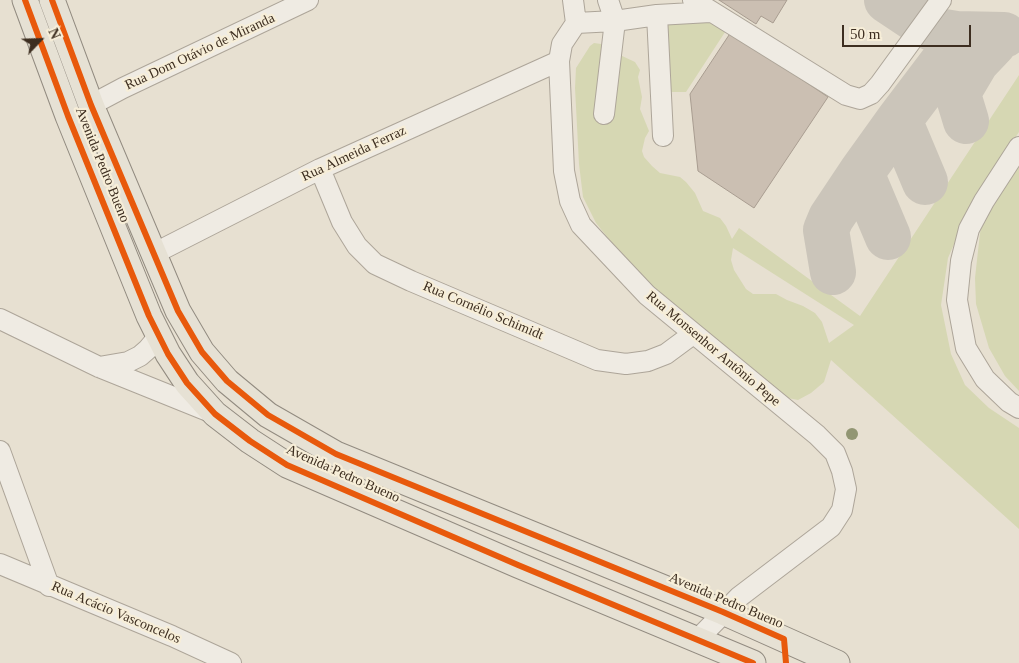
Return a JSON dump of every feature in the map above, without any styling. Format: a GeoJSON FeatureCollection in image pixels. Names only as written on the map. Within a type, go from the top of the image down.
{"type":"FeatureCollection","features":[{"type":"Feature","properties":{"kind":"main road","name":"Avenida Pedro Bueno"},"geometry":{"type":"LineString","coordinates":[[25,0],[68,116],[158,336],[187,383],[215,414],[250,441],[287,465],[518,565],[750,662]]}},
{"type":"Feature","properties":{"kind":"main road","name":"Avenida Pedro Bueno"},"geometry":{"type":"LineString","coordinates":[[52,0],[91,105],[178,311],[202,352],[227,381],[268,414],[336,454],[723,612],[824,661]]}},
{"type":"Feature","properties":{"kind":"street","name":"Rua Dom Otávio de Miranda"},"geometry":{"type":"LineString","coordinates":[[91,105],[308,0]]}},
{"type":"Feature","properties":{"kind":"street"},"geometry":{"type":"LineString","coordinates":[[574,0],[576,23],[710,12]]}},
{"type":"Feature","properties":{"kind":"street"},"geometry":{"type":"LineString","coordinates":[[604,114],[615,21],[608,0]]}},
{"type":"Feature","properties":{"kind":"street"},"geometry":{"type":"LineString","coordinates":[[693,0],[846,95],[860,99],[871,94],[880,84],[941,0]]}},
{"type":"Feature","properties":{"kind":"street"},"geometry":{"type":"LineString","coordinates":[[657,15],[663,136]]}},
{"type":"Feature","properties":{"kind":"street","name":"Rua Monsenhor Antônio Pepe"},"geometry":{"type":"LineString","coordinates":[[576,23],[562,44],[559,61],[564,171],[570,201],[581,225],[647,295],[817,435],[835,454],[842,471],[846,489],[842,510],[832,527],[758,582],[723,612],[698,639]]}},
{"type":"Feature","properties":{"kind":"street","name":"Rua Almeida Ferraz"},"geometry":{"type":"LineString","coordinates":[[153,254],[320,169],[559,61]]}},
{"type":"Feature","properties":{"kind":"street"},"geometry":{"type":"LineString","coordinates":[[1019,147],[984,201],[970,230],[961,261],[957,300],[966,348],[985,379],[1009,402],[1019,408]]}},
{"type":"Feature","properties":{"kind":"street","name":"Rua Cornélio Schimidt"},"geometry":{"type":"LineString","coordinates":[[320,169],[342,222],[357,246],[375,264],[411,281],[597,360],[626,364],[648,361],[666,354],[693,334]]}},
{"type":"Feature","properties":{"kind":"street"},"geometry":{"type":"LineString","coordinates":[[0,319],[99,368],[215,414]]}},
{"type":"Feature","properties":{"kind":"street"},"geometry":{"type":"LineString","coordinates":[[99,368],[128,362],[140,356],[158,336]]}},
{"type":"Feature","properties":{"kind":"street"},"geometry":{"type":"LineString","coordinates":[[0,451],[49,586]]}},
{"type":"Feature","properties":{"kind":"street","name":"Rua Acácio Vasconcelos"},"geometry":{"type":"LineString","coordinates":[[0,564],[172,636],[231,663]]}},
{"type":"Feature","properties":{"kind":"green space"},"geometry":{"type":"Polygon","coordinates":[[[708,17],[727,29],[686,92],[666,92],[663,19],[708,17]]]}},
{"type":"Feature","properties":{"kind":"green space"},"geometry":{"type":"Polygon","coordinates":[[[594,43],[601,44],[605,48],[635,62],[640,70],[638,77],[642,97],[640,109],[649,131],[642,151],[644,157],[652,166],[660,173],[680,177],[686,182],[695,193],[703,211],[720,218],[732,239],[739,228],[860,316],[1019,75],[1019,132],[974,198],[948,258],[941,305],[951,354],[965,385],[989,408],[1019,428],[1019,529],[831,360],[824,382],[811,393],[798,400],[783,397],[649,289],[596,223],[583,197],[579,164],[575,88],[576,68],[594,43]],[[733,248],[731,260],[734,270],[746,289],[753,294],[776,294],[815,313],[822,322],[829,343],[854,325],[733,248]]]}},
{"type":"Feature","properties":{"kind":"green space"},"geometry":{"type":"Polygon","coordinates":[[[1019,158],[1019,391],[1005,376],[989,348],[976,304],[975,278],[980,233],[984,217],[1019,158]]]}},
{"type":"Feature","properties":{"kind":"building"},"geometry":{"type":"Polygon","coordinates":[[[719,0],[787,0],[773,23],[761,16],[756,24],[719,0]]]}},
{"type":"Feature","properties":{"kind":"building"},"geometry":{"type":"Polygon","coordinates":[[[731,32],[828,97],[754,208],[698,171],[690,94],[731,32]]]}},
{"type":"Feature","properties":{"kind":"taxiway"},"geometry":{"type":"LineString","coordinates":[[887,0],[923,24],[938,31],[956,34],[1004,35],[976,43],[949,54],[899,120],[925,182]]}},
{"type":"Feature","properties":{"kind":"taxiway"},"geometry":{"type":"LineString","coordinates":[[966,121],[959,98],[960,89],[976,62],[994,43]]}},
{"type":"Feature","properties":{"kind":"taxiway"},"geometry":{"type":"LineString","coordinates":[[888,237],[861,173],[899,120]]}},
{"type":"Feature","properties":{"kind":"taxiway"},"geometry":{"type":"LineString","coordinates":[[833,272],[826,230],[831,218],[861,173]]}},
{"type":"Feature","properties":{"kind":"cycle path"},"geometry":{"type":"LineString","coordinates":[[25,0],[68,116],[149,316],[168,354],[187,383],[215,414],[250,441],[287,465],[518,565],[753,663]]}},
{"type":"Feature","properties":{"kind":"cycle path"},"geometry":{"type":"LineString","coordinates":[[52,0],[91,105],[178,311],[202,352],[227,381],[268,415],[336,454],[723,612],[784,639],[786,663]]}}]}
